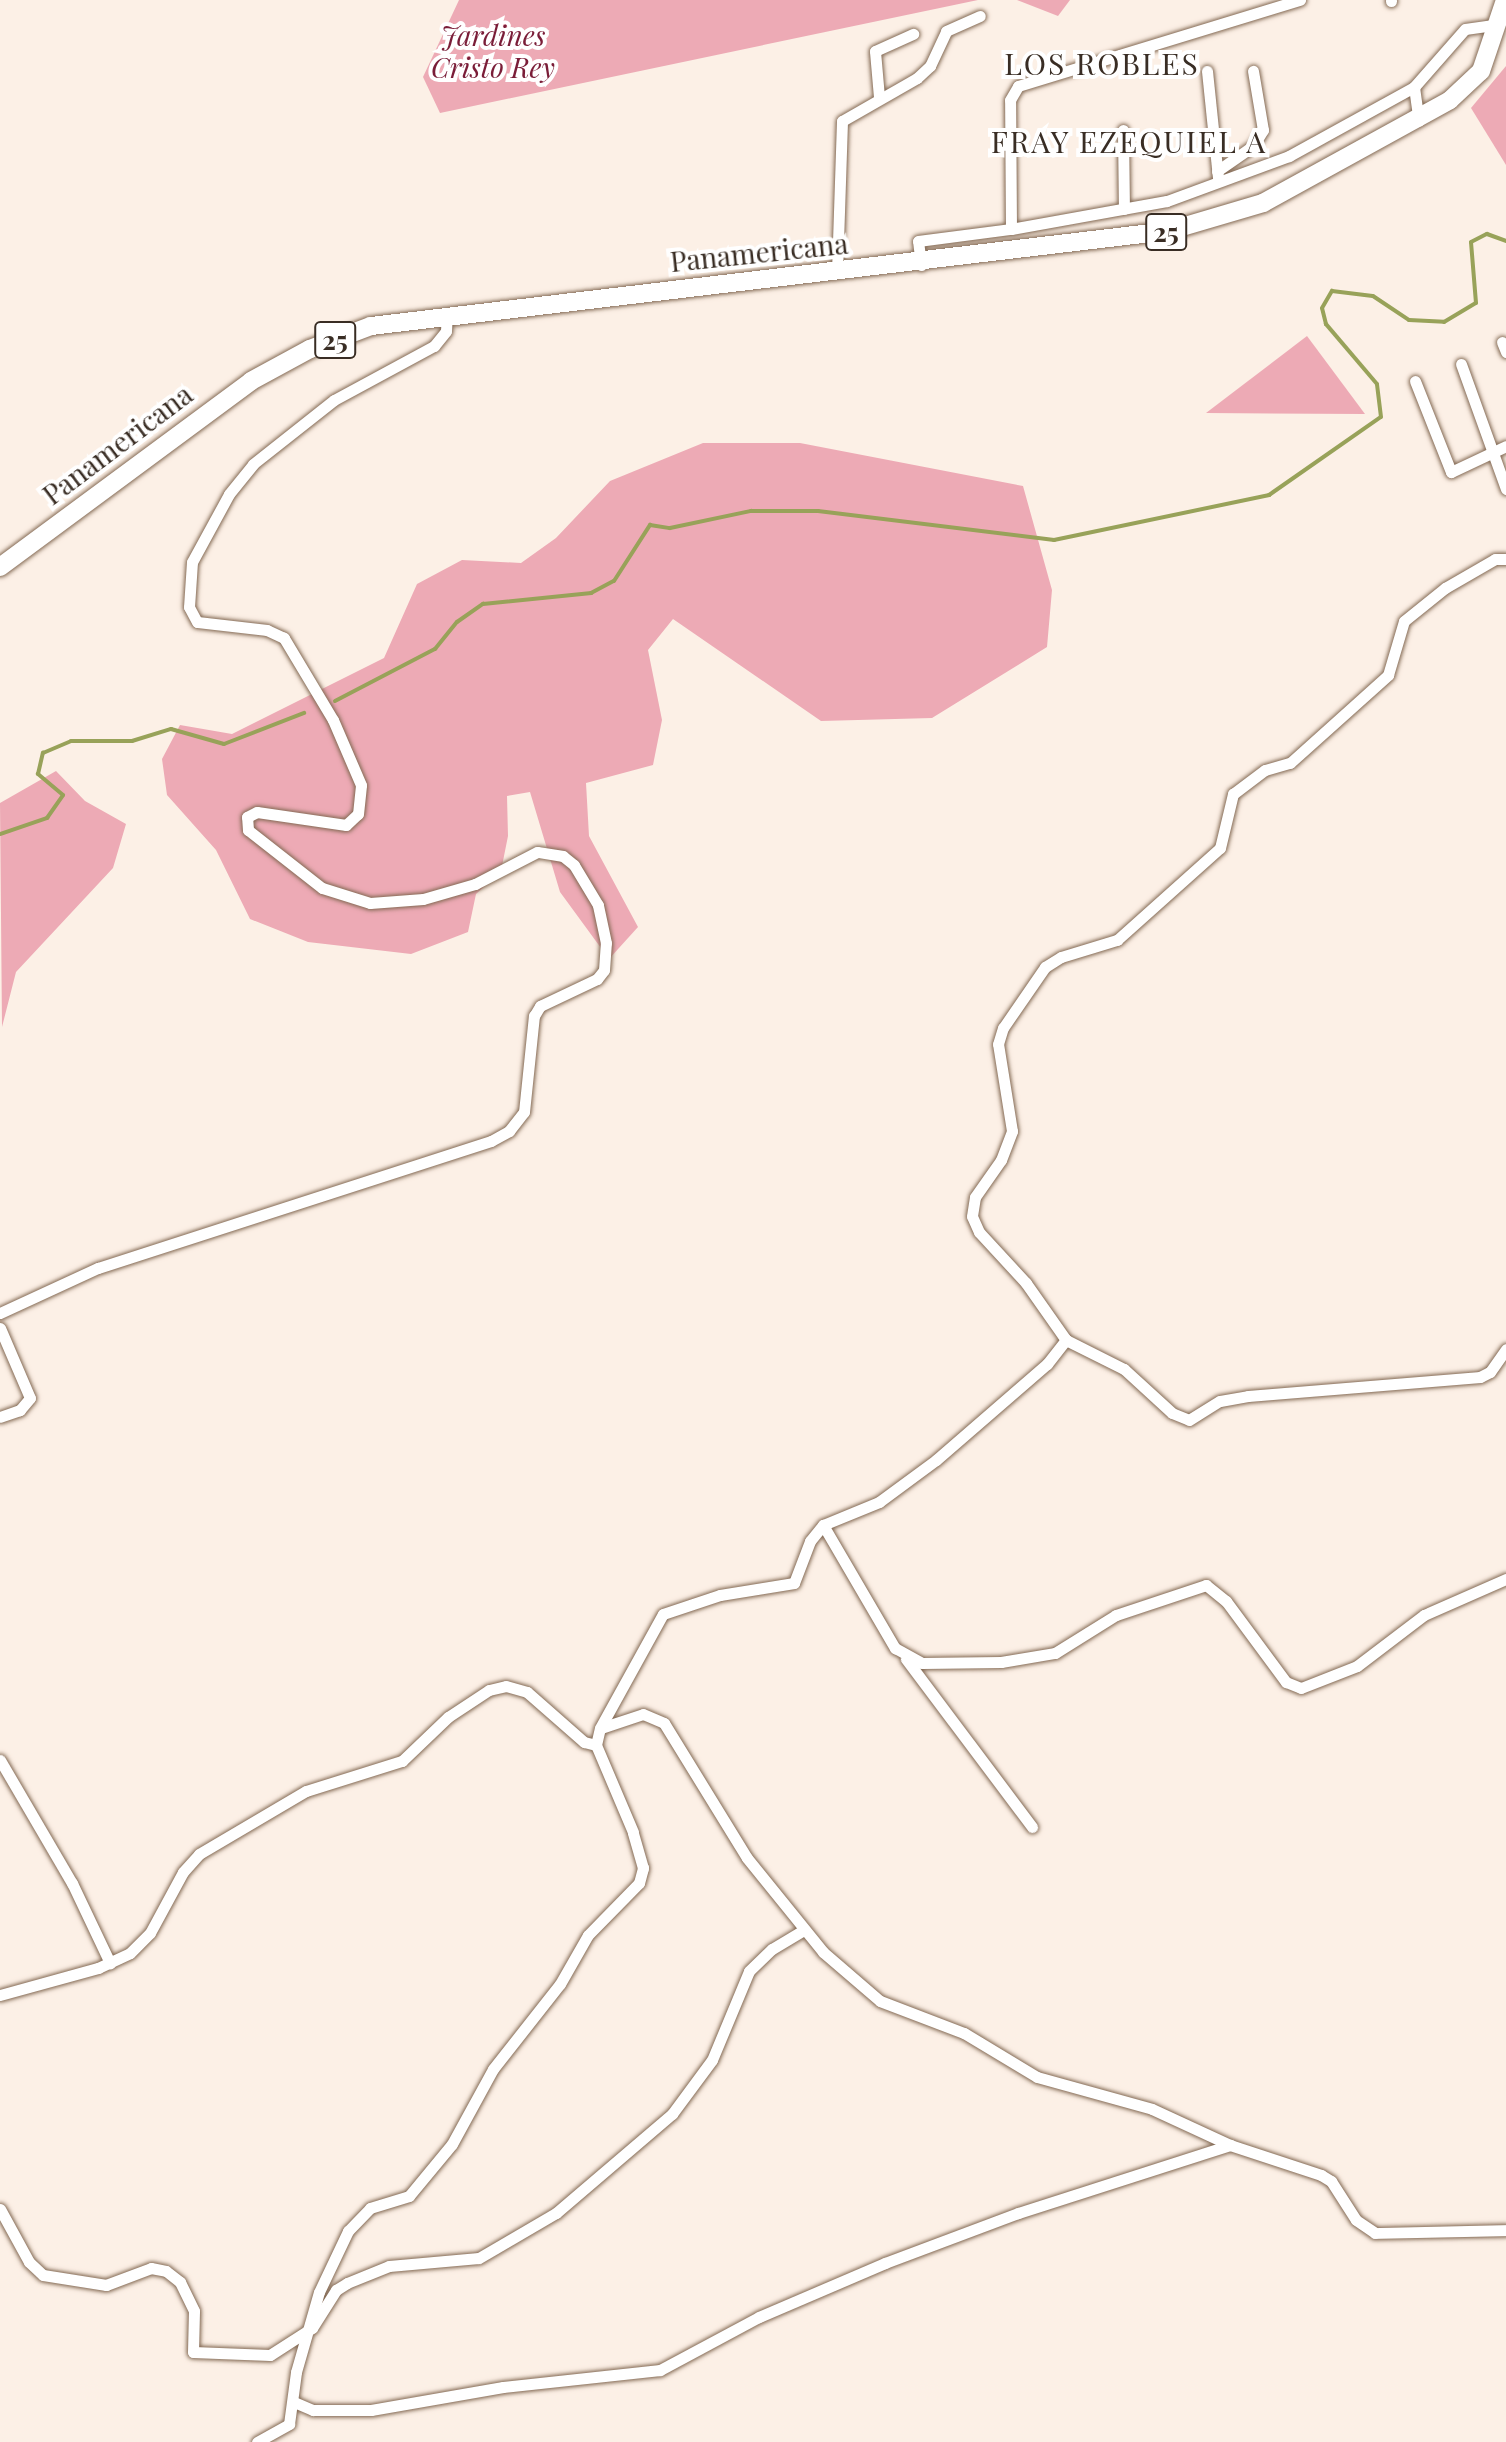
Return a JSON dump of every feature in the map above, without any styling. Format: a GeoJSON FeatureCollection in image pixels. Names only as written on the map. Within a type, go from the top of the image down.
{"type":"FeatureCollection","features":[{"type":"Feature","properties":{"kind":"main road","name":"Panamericana"},"geometry":{"type":"LineString","coordinates":[[0,567],[251,381],[310,349],[371,326],[447,314],[921,265],[1168,231],[1263,203],[1419,121],[1481,71],[1501,24],[1505,0]]}},
{"type":"Feature","properties":{"kind":"street"},"geometry":{"type":"LineString","coordinates":[[1011,229],[1010,100],[1018,86],[1300,0]]}},
{"type":"Feature","properties":{"kind":"street"},"geometry":{"type":"LineString","coordinates":[[837,272],[838,129],[846,116],[930,66],[950,27],[980,16]]}},
{"type":"Feature","properties":{"kind":"street"},"geometry":{"type":"LineString","coordinates":[[921,265],[918,241],[1011,229],[1167,201],[1218,176],[1333,136],[1414,87],[1465,29],[1501,24]]}},
{"type":"Feature","properties":{"kind":"street"},"geometry":{"type":"LineString","coordinates":[[879,97],[875,51],[913,34]]}},
{"type":"Feature","properties":{"kind":"street"},"geometry":{"type":"LineString","coordinates":[[1207,71],[1218,176]]}},
{"type":"Feature","properties":{"kind":"street"},"geometry":{"type":"LineString","coordinates":[[1218,176],[1253,146],[1263,130],[1253,71]]}},
{"type":"Feature","properties":{"kind":"street"},"geometry":{"type":"LineString","coordinates":[[1414,87],[1419,121]]}},
{"type":"Feature","properties":{"kind":"street"},"geometry":{"type":"LineString","coordinates":[[1123,130],[1124,209]]}},
{"type":"Feature","properties":{"kind":"street"},"geometry":{"type":"LineString","coordinates":[[0,1313],[98,1268],[500,1136],[524,1112],[534,1016],[540,1006],[597,979],[604,970],[606,943],[598,905],[574,865],[563,856],[537,852],[475,884],[423,899],[370,903],[322,888],[248,830],[247,817],[257,812],[346,825],[358,814],[361,785],[333,720],[284,638],[267,630],[197,622],[189,607],[192,562],[229,494],[253,464],[334,400],[434,346],[446,331],[447,314]]}},
{"type":"Feature","properties":{"kind":"street"},"geometry":{"type":"LineString","coordinates":[[1461,364],[1506,489]]}},
{"type":"Feature","properties":{"kind":"street"},"geometry":{"type":"LineString","coordinates":[[1415,381],[1451,472],[1506,446]]}},
{"type":"Feature","properties":{"kind":"street"},"geometry":{"type":"LineString","coordinates":[[1506,559],[1495,559],[1445,588],[1404,621],[1388,675],[1290,763],[1265,770],[1233,794],[1220,848],[1117,940],[1061,957],[1045,967],[1003,1028],[998,1044],[1012,1131],[1001,1160],[975,1197],[972,1216],[979,1232],[1026,1283],[1066,1340],[1124,1369],[1172,1413],[1189,1420],[1220,1401],[1248,1396],[1480,1377],[1490,1372],[1506,1349]]}},
{"type":"Feature","properties":{"kind":"street"},"geometry":{"type":"LineString","coordinates":[[0,1328],[30,1398],[20,1410],[0,1417]]}},
{"type":"Feature","properties":{"kind":"street"},"geometry":{"type":"LineString","coordinates":[[257,2442],[283,2431],[294,2402],[296,2372],[312,2328],[323,2281],[352,2225],[370,2208],[409,2196],[452,2144],[493,2069],[560,1984],[588,1935],[639,1883],[643,1868],[633,1832],[596,1745],[600,1728],[656,1620],[673,1609],[720,1595],[794,1583],[810,1541],[823,1525],[879,1502],[972,1434],[1066,1340]]}},
{"type":"Feature","properties":{"kind":"street"},"geometry":{"type":"LineString","coordinates":[[823,1525],[895,1648],[906,1658],[1032,1827]]}},
{"type":"Feature","properties":{"kind":"street"},"geometry":{"type":"LineString","coordinates":[[906,1658],[941,1664],[1001,1662],[1055,1653],[1116,1615],[1172,1592],[1206,1585],[1226,1601],[1286,1682],[1301,1688],[1363,1662],[1424,1615],[1506,1579]]}},
{"type":"Feature","properties":{"kind":"street"},"geometry":{"type":"LineString","coordinates":[[0,1995],[110,1963],[137,1948],[150,1933],[183,1872],[199,1854],[306,1791],[402,1761],[448,1717],[489,1690],[506,1686],[527,1692],[551,1707],[578,1737],[596,1745]]}},
{"type":"Feature","properties":{"kind":"street"},"geometry":{"type":"LineString","coordinates":[[600,1728],[643,1714],[664,1723],[741,1851],[804,1930],[863,1991],[895,2009],[964,2033],[1037,2077],[1152,2109],[1230,2145],[1331,2181],[1356,2220],[1375,2233],[1506,2230]]}},
{"type":"Feature","properties":{"kind":"street"},"geometry":{"type":"LineString","coordinates":[[0,1760],[72,1883],[110,1963]]}},
{"type":"Feature","properties":{"kind":"street"},"geometry":{"type":"LineString","coordinates":[[0,2209],[29,2262],[43,2275],[95,2285],[118,2283],[151,2268],[173,2275],[194,2311],[190,2346],[197,2354],[270,2355],[312,2328],[336,2290],[366,2274],[400,2264],[479,2258],[531,2231],[569,2202],[672,2114],[712,2060],[749,1971],[758,1959],[804,1930]]}},
{"type":"Feature","properties":{"kind":"street"},"geometry":{"type":"LineString","coordinates":[[294,2402],[313,2410],[371,2410],[503,2387],[660,2370],[746,2323],[885,2263],[1018,2213],[1230,2145]]}},
{"type":"Feature","properties":{"kind":"green space","name":"Jardines Cristo Rey"},"geometry":{"type":"Polygon","coordinates":[[[459,0],[978,0],[440,113],[423,77],[459,0]]]}},
{"type":"Feature","properties":{"kind":"green space"},"geometry":{"type":"Polygon","coordinates":[[[1017,0],[1070,0],[1058,16],[1017,0]]]}},
{"type":"Feature","properties":{"kind":"green space"},"geometry":{"type":"Polygon","coordinates":[[[1506,66],[1506,165],[1471,108],[1506,66]]]}},
{"type":"Feature","properties":{"kind":"green space"},"geometry":{"type":"Polygon","coordinates":[[[1307,336],[1365,414],[1206,413],[1307,336]]]}},
{"type":"Feature","properties":{"kind":"green space"},"geometry":{"type":"Polygon","coordinates":[[[703,443],[800,443],[1023,486],[1052,590],[1047,647],[932,718],[821,721],[673,619],[648,650],[662,720],[653,765],[586,783],[589,836],[638,927],[609,959],[560,892],[530,792],[507,796],[508,836],[501,871],[476,894],[468,932],[411,954],[308,942],[250,919],[216,850],[167,795],[162,759],[180,725],[232,734],[384,658],[417,584],[462,560],[521,563],[556,538],[610,481],[703,443]]]}},
{"type":"Feature","properties":{"kind":"green space"},"geometry":{"type":"Polygon","coordinates":[[[56,771],[85,801],[126,824],[113,868],[16,972],[2,1027],[0,803],[56,771]]]}},
{"type":"Feature","properties":{"kind":"waterway"},"geometry":{"type":"LineString","coordinates":[[335,701],[435,649],[457,622],[483,604],[591,593],[614,581],[650,525],[670,528],[751,511],[818,511],[1054,540],[1269,495],[1381,417],[1377,384],[1326,324],[1322,308],[1332,291],[1373,296],[1409,320],[1444,322],[1476,303],[1471,242],[1487,234],[1506,241]]}},
{"type":"Feature","properties":{"kind":"waterway"},"geometry":{"type":"LineString","coordinates":[[0,834],[47,818],[63,795],[38,774],[43,753],[71,741],[132,741],[171,729],[224,744],[304,713]]}},
{"type":"Feature","properties":{"kind":"district","name":"LOS ROBLES"},"geometry":{"type":"Point","coordinates":[1102,63]}},
{"type":"Feature","properties":{"kind":"district","name":"FRAY EZEQUIEL A"},"geometry":{"type":"Point","coordinates":[1129,141]}}]}
